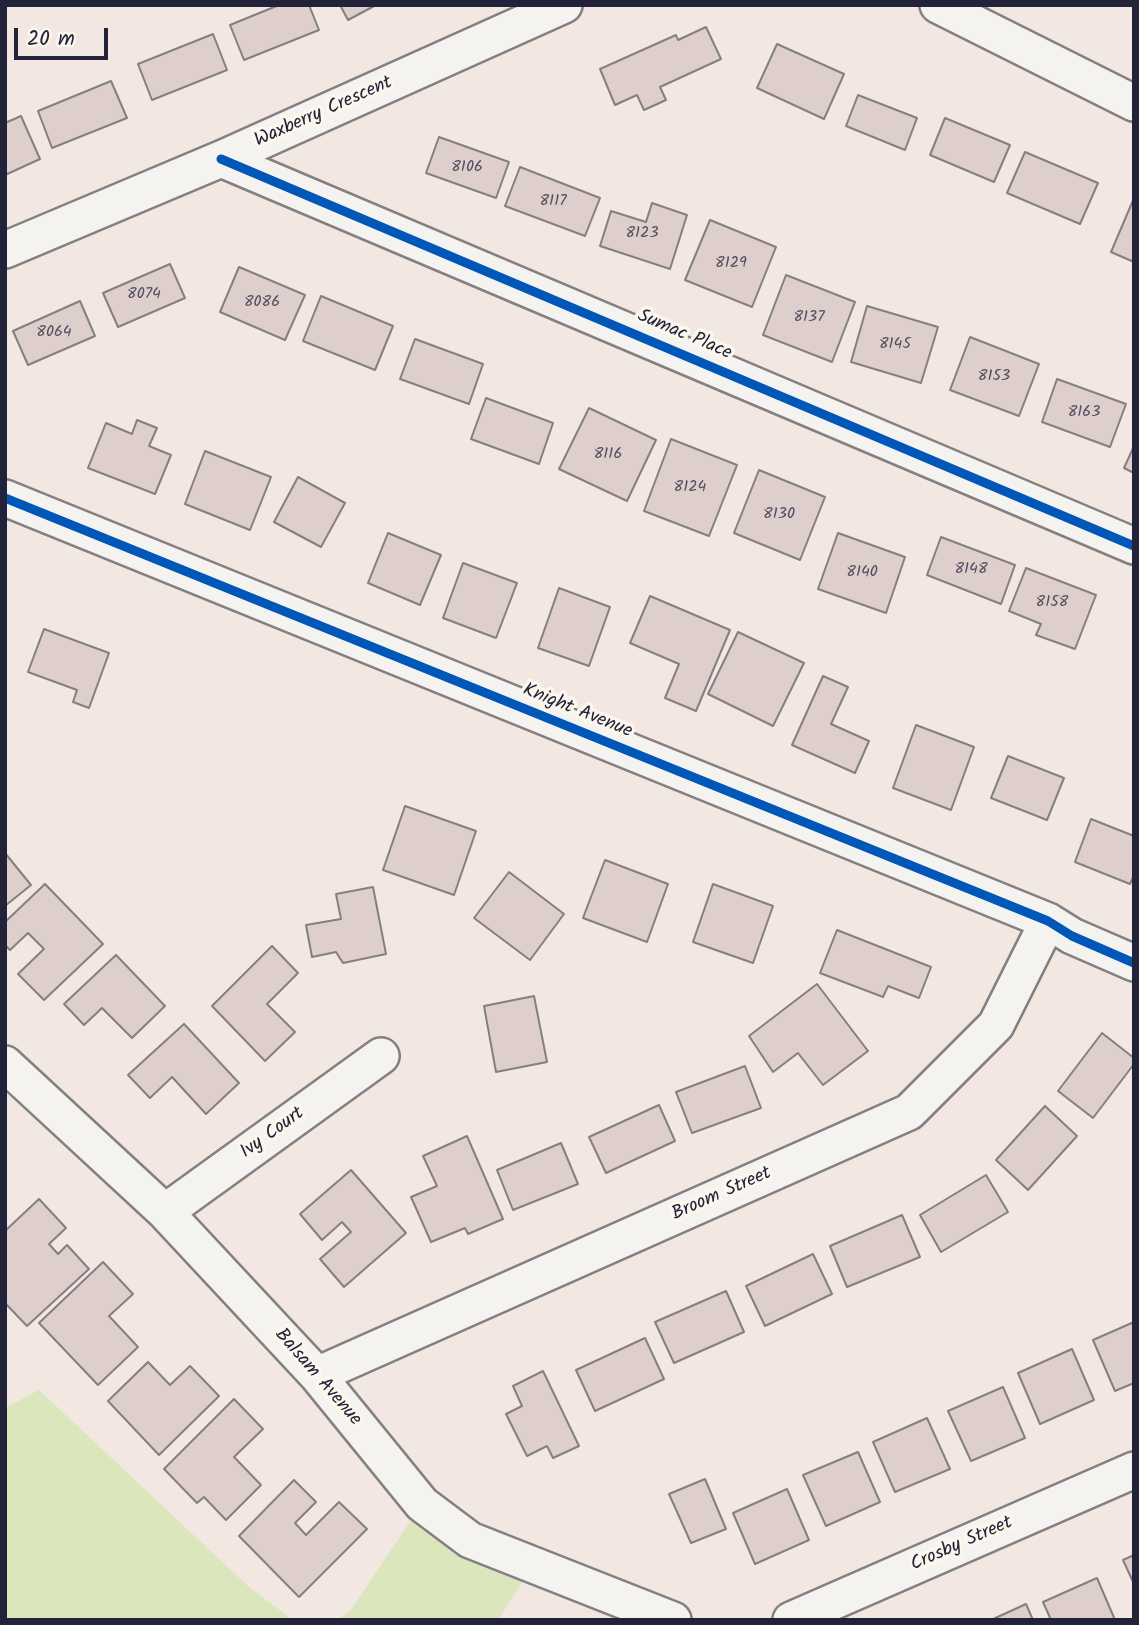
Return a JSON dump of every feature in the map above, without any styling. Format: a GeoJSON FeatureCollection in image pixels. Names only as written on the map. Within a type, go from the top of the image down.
{"type":"FeatureCollection","features":[{"type":"Feature","properties":{"kind":"street","name":"Waxberry Crescent"},"geometry":{"type":"LineString","coordinates":[[5,250],[221,159],[564,5]]}},
{"type":"Feature","properties":{"kind":"street"},"geometry":{"type":"LineString","coordinates":[[939,5],[1134,103]]}},
{"type":"Feature","properties":{"kind":"street","name":"Sumac Place"},"geometry":{"type":"LineString","coordinates":[[221,159],[1134,546]]}},
{"type":"Feature","properties":{"kind":"street","name":"Knight Avenue"},"geometry":{"type":"LineString","coordinates":[[5,498],[1048,921],[1072,936],[1134,963]]}},
{"type":"Feature","properties":{"kind":"street","name":"Broom Street"},"geometry":{"type":"LineString","coordinates":[[317,1375],[909,1112],[996,1025],[1048,921]]}},
{"type":"Feature","properties":{"kind":"street","name":"Ivy Court"},"geometry":{"type":"LineString","coordinates":[[165,1212],[381,1056]]}},
{"type":"Feature","properties":{"kind":"street","name":"Balsam Avenue"},"geometry":{"type":"LineString","coordinates":[[5,1064],[165,1212],[317,1375],[422,1504],[470,1540],[508,1558],[673,1620]]}},
{"type":"Feature","properties":{"kind":"street","name":"Crosby Street"},"geometry":{"type":"LineString","coordinates":[[791,1620],[1134,1470]]}},
{"type":"Feature","properties":{"kind":"green space"},"geometry":{"type":"Polygon","coordinates":[[[39,1390],[249,1587],[293,1620],[5,1620],[5,1408],[39,1390]]]}},
{"type":"Feature","properties":{"kind":"green space"},"geometry":{"type":"Polygon","coordinates":[[[422,1504],[533,1566],[498,1620],[338,1620],[351,1610],[422,1504]]]}},
{"type":"Feature","properties":{"kind":"building"},"geometry":{"type":"Polygon","coordinates":[[[279,5],[309,5],[319,30],[244,60],[230,25],[279,5]]]}},
{"type":"Feature","properties":{"kind":"building"},"geometry":{"type":"Polygon","coordinates":[[[340,5],[376,5],[348,20],[340,5]]]}},
{"type":"Feature","properties":{"kind":"building"},"geometry":{"type":"Polygon","coordinates":[[[706,27],[721,59],[660,87],[666,100],[644,110],[637,95],[615,105],[600,69],[676,35],[678,40],[706,27]]]}},
{"type":"Feature","properties":{"kind":"building"},"geometry":{"type":"Polygon","coordinates":[[[213,34],[227,70],[152,100],[138,64],[213,34]]]}},
{"type":"Feature","properties":{"kind":"building"},"geometry":{"type":"Polygon","coordinates":[[[777,44],[844,74],[824,119],[757,88],[777,44]]]}},
{"type":"Feature","properties":{"kind":"building"},"geometry":{"type":"Polygon","coordinates":[[[111,81],[127,118],[52,148],[38,111],[111,81]]]}},
{"type":"Feature","properties":{"kind":"building"},"geometry":{"type":"Polygon","coordinates":[[[858,95],[917,118],[905,150],[846,126],[858,95]]]}},
{"type":"Feature","properties":{"kind":"building"},"geometry":{"type":"Polygon","coordinates":[[[21,116],[40,159],[5,175],[5,123],[21,116]]]}},
{"type":"Feature","properties":{"kind":"building"},"geometry":{"type":"Polygon","coordinates":[[[945,118],[1010,145],[994,182],[930,155],[945,118]]]}},
{"type":"Feature","properties":{"kind":"building"},"geometry":{"type":"Polygon","coordinates":[[[439,137],[509,162],[496,198],[426,173],[439,137]]]}},
{"type":"Feature","properties":{"kind":"building"},"geometry":{"type":"Polygon","coordinates":[[[1025,152],[1098,183],[1080,224],[1007,193],[1025,152]]]}},
{"type":"Feature","properties":{"kind":"building"},"geometry":{"type":"Polygon","coordinates":[[[520,167],[600,198],[585,236],[505,206],[520,167]]]}},
{"type":"Feature","properties":{"kind":"building"},"geometry":{"type":"Polygon","coordinates":[[[1134,198],[1134,262],[1111,252],[1134,198]]]}},
{"type":"Feature","properties":{"kind":"building"},"geometry":{"type":"Polygon","coordinates":[[[652,203],[687,215],[670,269],[600,246],[611,211],[646,222],[652,203]]]}},
{"type":"Feature","properties":{"kind":"building"},"geometry":{"type":"Polygon","coordinates":[[[710,220],[776,247],[752,307],[685,280],[710,220]]]}},
{"type":"Feature","properties":{"kind":"building"},"geometry":{"type":"Polygon","coordinates":[[[170,264],[185,298],[118,327],[103,293],[170,264]]]}},
{"type":"Feature","properties":{"kind":"building"},"geometry":{"type":"Polygon","coordinates":[[[239,267],[305,295],[285,340],[220,312],[239,267]]]}},
{"type":"Feature","properties":{"kind":"building"},"geometry":{"type":"Polygon","coordinates":[[[786,275],[855,302],[832,362],[763,335],[786,275]]]}},
{"type":"Feature","properties":{"kind":"building"},"geometry":{"type":"Polygon","coordinates":[[[321,296],[393,326],[375,370],[303,341],[321,296]]]}},
{"type":"Feature","properties":{"kind":"building"},"geometry":{"type":"Polygon","coordinates":[[[80,301],[95,336],[28,365],[13,331],[80,301]]]}},
{"type":"Feature","properties":{"kind":"building"},"geometry":{"type":"Polygon","coordinates":[[[867,306],[938,327],[921,383],[851,362],[867,306]]]}},
{"type":"Feature","properties":{"kind":"building"},"geometry":{"type":"Polygon","coordinates":[[[970,337],[1039,364],[1019,416],[950,390],[970,337]]]}},
{"type":"Feature","properties":{"kind":"building"},"geometry":{"type":"Polygon","coordinates":[[[415,339],[483,364],[469,404],[400,379],[415,339]]]}},
{"type":"Feature","properties":{"kind":"building"},"geometry":{"type":"Polygon","coordinates":[[[1057,379],[1126,404],[1110,447],[1042,422],[1057,379]]]}},
{"type":"Feature","properties":{"kind":"building"},"geometry":{"type":"Polygon","coordinates":[[[486,398],[553,423],[539,464],[471,439],[486,398]]]}},
{"type":"Feature","properties":{"kind":"building"},"geometry":{"type":"Polygon","coordinates":[[[589,408],[656,440],[627,501],[559,469],[589,408]]]}},
{"type":"Feature","properties":{"kind":"building"},"geometry":{"type":"Polygon","coordinates":[[[137,420],[157,428],[149,446],[171,455],[155,494],[88,468],[106,423],[132,434],[137,420]]]}},
{"type":"Feature","properties":{"kind":"building"},"geometry":{"type":"Polygon","coordinates":[[[671,439],[737,465],[709,536],[644,511],[671,439]]]}},
{"type":"Feature","properties":{"kind":"building"},"geometry":{"type":"Polygon","coordinates":[[[1134,446],[1134,473],[1124,468],[1134,446]]]}},
{"type":"Feature","properties":{"kind":"building"},"geometry":{"type":"Polygon","coordinates":[[[205,451],[271,477],[250,530],[185,504],[205,451]]]}},
{"type":"Feature","properties":{"kind":"building"},"geometry":{"type":"Polygon","coordinates":[[[759,470],[825,497],[800,560],[734,533],[759,470]]]}},
{"type":"Feature","properties":{"kind":"building"},"geometry":{"type":"Polygon","coordinates":[[[298,477],[345,503],[321,547],[274,522],[298,477]]]}},
{"type":"Feature","properties":{"kind":"building"},"geometry":{"type":"Polygon","coordinates":[[[388,533],[441,555],[420,605],[368,583],[388,533]]]}},
{"type":"Feature","properties":{"kind":"building"},"geometry":{"type":"Polygon","coordinates":[[[838,533],[905,557],[886,613],[818,589],[838,533]]]}},
{"type":"Feature","properties":{"kind":"building"},"geometry":{"type":"Polygon","coordinates":[[[941,537],[1015,565],[1001,604],[927,575],[941,537]]]}},
{"type":"Feature","properties":{"kind":"building"},"geometry":{"type":"Polygon","coordinates":[[[463,563],[517,583],[496,638],[443,618],[463,563]]]}},
{"type":"Feature","properties":{"kind":"building"},"geometry":{"type":"Polygon","coordinates":[[[1026,568],[1096,595],[1075,649],[1036,635],[1041,624],[1009,611],[1026,568]]]}},
{"type":"Feature","properties":{"kind":"building"},"geometry":{"type":"Polygon","coordinates":[[[559,588],[610,607],[589,666],[538,648],[559,588]]]}},
{"type":"Feature","properties":{"kind":"building"},"geometry":{"type":"Polygon","coordinates":[[[650,596],[730,630],[696,711],[665,698],[679,664],[630,643],[650,596]]]}},
{"type":"Feature","properties":{"kind":"building"},"geometry":{"type":"Polygon","coordinates":[[[44,629],[109,653],[89,708],[73,702],[77,690],[28,672],[44,629]]]}},
{"type":"Feature","properties":{"kind":"building"},"geometry":{"type":"Polygon","coordinates":[[[738,632],[804,663],[773,726],[708,694],[738,632]]]}},
{"type":"Feature","properties":{"kind":"building"},"geometry":{"type":"Polygon","coordinates":[[[823,676],[848,687],[831,724],[869,741],[855,773],[792,745],[823,676]]]}},
{"type":"Feature","properties":{"kind":"building"},"geometry":{"type":"Polygon","coordinates":[[[916,725],[974,747],[951,810],[893,788],[916,725]]]}},
{"type":"Feature","properties":{"kind":"building"},"geometry":{"type":"Polygon","coordinates":[[[1008,756],[1064,778],[1047,820],[991,798],[1008,756]]]}},
{"type":"Feature","properties":{"kind":"building"},"geometry":{"type":"Polygon","coordinates":[[[405,806],[476,831],[454,895],[383,870],[405,806]]]}},
{"type":"Feature","properties":{"kind":"building"},"geometry":{"type":"Polygon","coordinates":[[[1091,819],[1134,836],[1134,875],[1130,884],[1075,862],[1091,819]]]}},
{"type":"Feature","properties":{"kind":"building"},"geometry":{"type":"Polygon","coordinates":[[[5,853],[31,885],[5,906],[5,853]]]}},
{"type":"Feature","properties":{"kind":"building"},"geometry":{"type":"Polygon","coordinates":[[[605,860],[668,884],[647,942],[583,918],[605,860]]]}},
{"type":"Feature","properties":{"kind":"building"},"geometry":{"type":"Polygon","coordinates":[[[509,872],[564,914],[530,960],[474,918],[509,872]]]}},
{"type":"Feature","properties":{"kind":"building"},"geometry":{"type":"Polygon","coordinates":[[[45,884],[103,944],[44,1000],[18,974],[44,949],[28,933],[10,950],[5,945],[5,922],[45,884]]]}},
{"type":"Feature","properties":{"kind":"building"},"geometry":{"type":"Polygon","coordinates":[[[713,884],[773,906],[753,963],[693,942],[713,884]]]}},
{"type":"Feature","properties":{"kind":"building"},"geometry":{"type":"Polygon","coordinates":[[[373,887],[386,954],[343,963],[336,952],[312,957],[306,925],[341,919],[336,894],[373,887]]]}},
{"type":"Feature","properties":{"kind":"building"},"geometry":{"type":"Polygon","coordinates":[[[837,930],[931,967],[919,998],[888,986],[883,997],[820,973],[837,930]]]}},
{"type":"Feature","properties":{"kind":"building"},"geometry":{"type":"Polygon","coordinates":[[[272,946],[298,973],[267,1004],[295,1032],[265,1061],[212,1006],[272,946]]]}},
{"type":"Feature","properties":{"kind":"building"},"geometry":{"type":"Polygon","coordinates":[[[116,955],[165,1006],[132,1038],[102,1008],[84,1025],[64,1004],[116,955]]]}},
{"type":"Feature","properties":{"kind":"building"},"geometry":{"type":"Polygon","coordinates":[[[817,984],[868,1051],[823,1085],[798,1053],[773,1072],[749,1036],[817,984]]]}},
{"type":"Feature","properties":{"kind":"building"},"geometry":{"type":"Polygon","coordinates":[[[534,996],[547,1062],[496,1072],[484,1006],[534,996]]]}},
{"type":"Feature","properties":{"kind":"building"},"geometry":{"type":"Polygon","coordinates":[[[184,1024],[239,1083],[206,1114],[172,1077],[150,1098],[128,1075],[184,1024]]]}},
{"type":"Feature","properties":{"kind":"building"},"geometry":{"type":"Polygon","coordinates":[[[1102,1033],[1134,1058],[1134,1064],[1093,1118],[1058,1091],[1102,1033]]]}},
{"type":"Feature","properties":{"kind":"building"},"geometry":{"type":"Polygon","coordinates":[[[745,1066],[761,1108],[692,1133],[676,1092],[745,1066]]]}},
{"type":"Feature","properties":{"kind":"building"},"geometry":{"type":"Polygon","coordinates":[[[659,1105],[675,1141],[606,1173],[589,1137],[659,1105]]]}},
{"type":"Feature","properties":{"kind":"building"},"geometry":{"type":"Polygon","coordinates":[[[1045,1106],[1077,1136],[1028,1190],[996,1160],[1045,1106]]]}},
{"type":"Feature","properties":{"kind":"building"},"geometry":{"type":"Polygon","coordinates":[[[467,1136],[503,1219],[468,1234],[465,1228],[431,1242],[411,1197],[437,1186],[423,1156],[467,1136]]]}},
{"type":"Feature","properties":{"kind":"building"},"geometry":{"type":"Polygon","coordinates":[[[561,1143],[578,1184],[513,1210],[497,1170],[561,1143]]]}},
{"type":"Feature","properties":{"kind":"building"},"geometry":{"type":"Polygon","coordinates":[[[351,1170],[406,1233],[344,1287],[320,1259],[351,1232],[342,1222],[322,1240],[300,1214],[351,1170]]]}},
{"type":"Feature","properties":{"kind":"building"},"geometry":{"type":"Polygon","coordinates":[[[986,1175],[1008,1212],[941,1252],[920,1215],[986,1175]]]}},
{"type":"Feature","properties":{"kind":"building"},"geometry":{"type":"Polygon","coordinates":[[[39,1199],[66,1228],[49,1244],[58,1254],[67,1245],[89,1269],[27,1326],[5,1303],[5,1231],[39,1199]]]}},
{"type":"Feature","properties":{"kind":"building"},"geometry":{"type":"Polygon","coordinates":[[[902,1215],[920,1257],[847,1287],[830,1246],[902,1215]]]}},
{"type":"Feature","properties":{"kind":"building"},"geometry":{"type":"Polygon","coordinates":[[[813,1254],[832,1294],[765,1326],[746,1286],[813,1254]]]}},
{"type":"Feature","properties":{"kind":"building"},"geometry":{"type":"Polygon","coordinates":[[[103,1262],[133,1294],[109,1316],[138,1347],[98,1385],[39,1323],[103,1262]]]}},
{"type":"Feature","properties":{"kind":"building"},"geometry":{"type":"Polygon","coordinates":[[[726,1291],[744,1332],[674,1363],[655,1322],[726,1291]]]}},
{"type":"Feature","properties":{"kind":"building"},"geometry":{"type":"Polygon","coordinates":[[[1134,1322],[1134,1383],[1115,1391],[1093,1340],[1134,1322]]]}},
{"type":"Feature","properties":{"kind":"building"},"geometry":{"type":"Polygon","coordinates":[[[645,1338],[664,1379],[595,1411],[576,1370],[645,1338]]]}},
{"type":"Feature","properties":{"kind":"building"},"geometry":{"type":"Polygon","coordinates":[[[1072,1349],[1094,1400],[1040,1424],[1018,1373],[1072,1349]]]}},
{"type":"Feature","properties":{"kind":"building"},"geometry":{"type":"Polygon","coordinates":[[[148,1362],[170,1385],[190,1366],[219,1396],[159,1455],[108,1401],[148,1362]]]}},
{"type":"Feature","properties":{"kind":"building"},"geometry":{"type":"Polygon","coordinates":[[[543,1371],[579,1446],[553,1458],[547,1446],[527,1456],[506,1414],[522,1406],[513,1386],[543,1371]]]}},
{"type":"Feature","properties":{"kind":"building"},"geometry":{"type":"Polygon","coordinates":[[[1003,1387],[1025,1438],[971,1461],[948,1411],[1003,1387]]]}},
{"type":"Feature","properties":{"kind":"building"},"geometry":{"type":"Polygon","coordinates":[[[234,1399],[263,1429],[234,1457],[261,1485],[226,1520],[204,1497],[197,1503],[164,1469],[234,1399]]]}},
{"type":"Feature","properties":{"kind":"building"},"geometry":{"type":"Polygon","coordinates":[[[927,1418],[950,1469],[895,1492],[873,1442],[927,1418]]]}},
{"type":"Feature","properties":{"kind":"building"},"geometry":{"type":"Polygon","coordinates":[[[858,1452],[880,1502],[826,1526],[803,1475],[858,1452]]]}},
{"type":"Feature","properties":{"kind":"building"},"geometry":{"type":"Polygon","coordinates":[[[705,1479],[726,1529],[691,1543],[669,1494],[705,1479]]]}},
{"type":"Feature","properties":{"kind":"building"},"geometry":{"type":"Polygon","coordinates":[[[294,1480],[316,1502],[295,1523],[306,1535],[339,1502],[367,1529],[299,1597],[239,1536],[294,1480]]]}},
{"type":"Feature","properties":{"kind":"building"},"geometry":{"type":"Polygon","coordinates":[[[787,1489],[809,1540],[755,1564],[733,1513],[787,1489]]]}},
{"type":"Feature","properties":{"kind":"building"},"geometry":{"type":"Polygon","coordinates":[[[1134,1555],[1134,1584],[1123,1560],[1134,1555]]]}},
{"type":"Feature","properties":{"kind":"building"},"geometry":{"type":"Polygon","coordinates":[[[1097,1578],[1115,1620],[1051,1620],[1043,1602],[1097,1578]]]}},
{"type":"Feature","properties":{"kind":"building"},"geometry":{"type":"Polygon","coordinates":[[[1026,1604],[1033,1620],[991,1620],[1026,1604]]]}},
{"type":"Feature","properties":{"kind":"cycle path"},"geometry":{"type":"LineString","coordinates":[[221,159],[1134,546]]}},
{"type":"Feature","properties":{"kind":"cycle path"},"geometry":{"type":"LineString","coordinates":[[5,498],[1048,921],[1072,936],[1134,963]]}}]}
